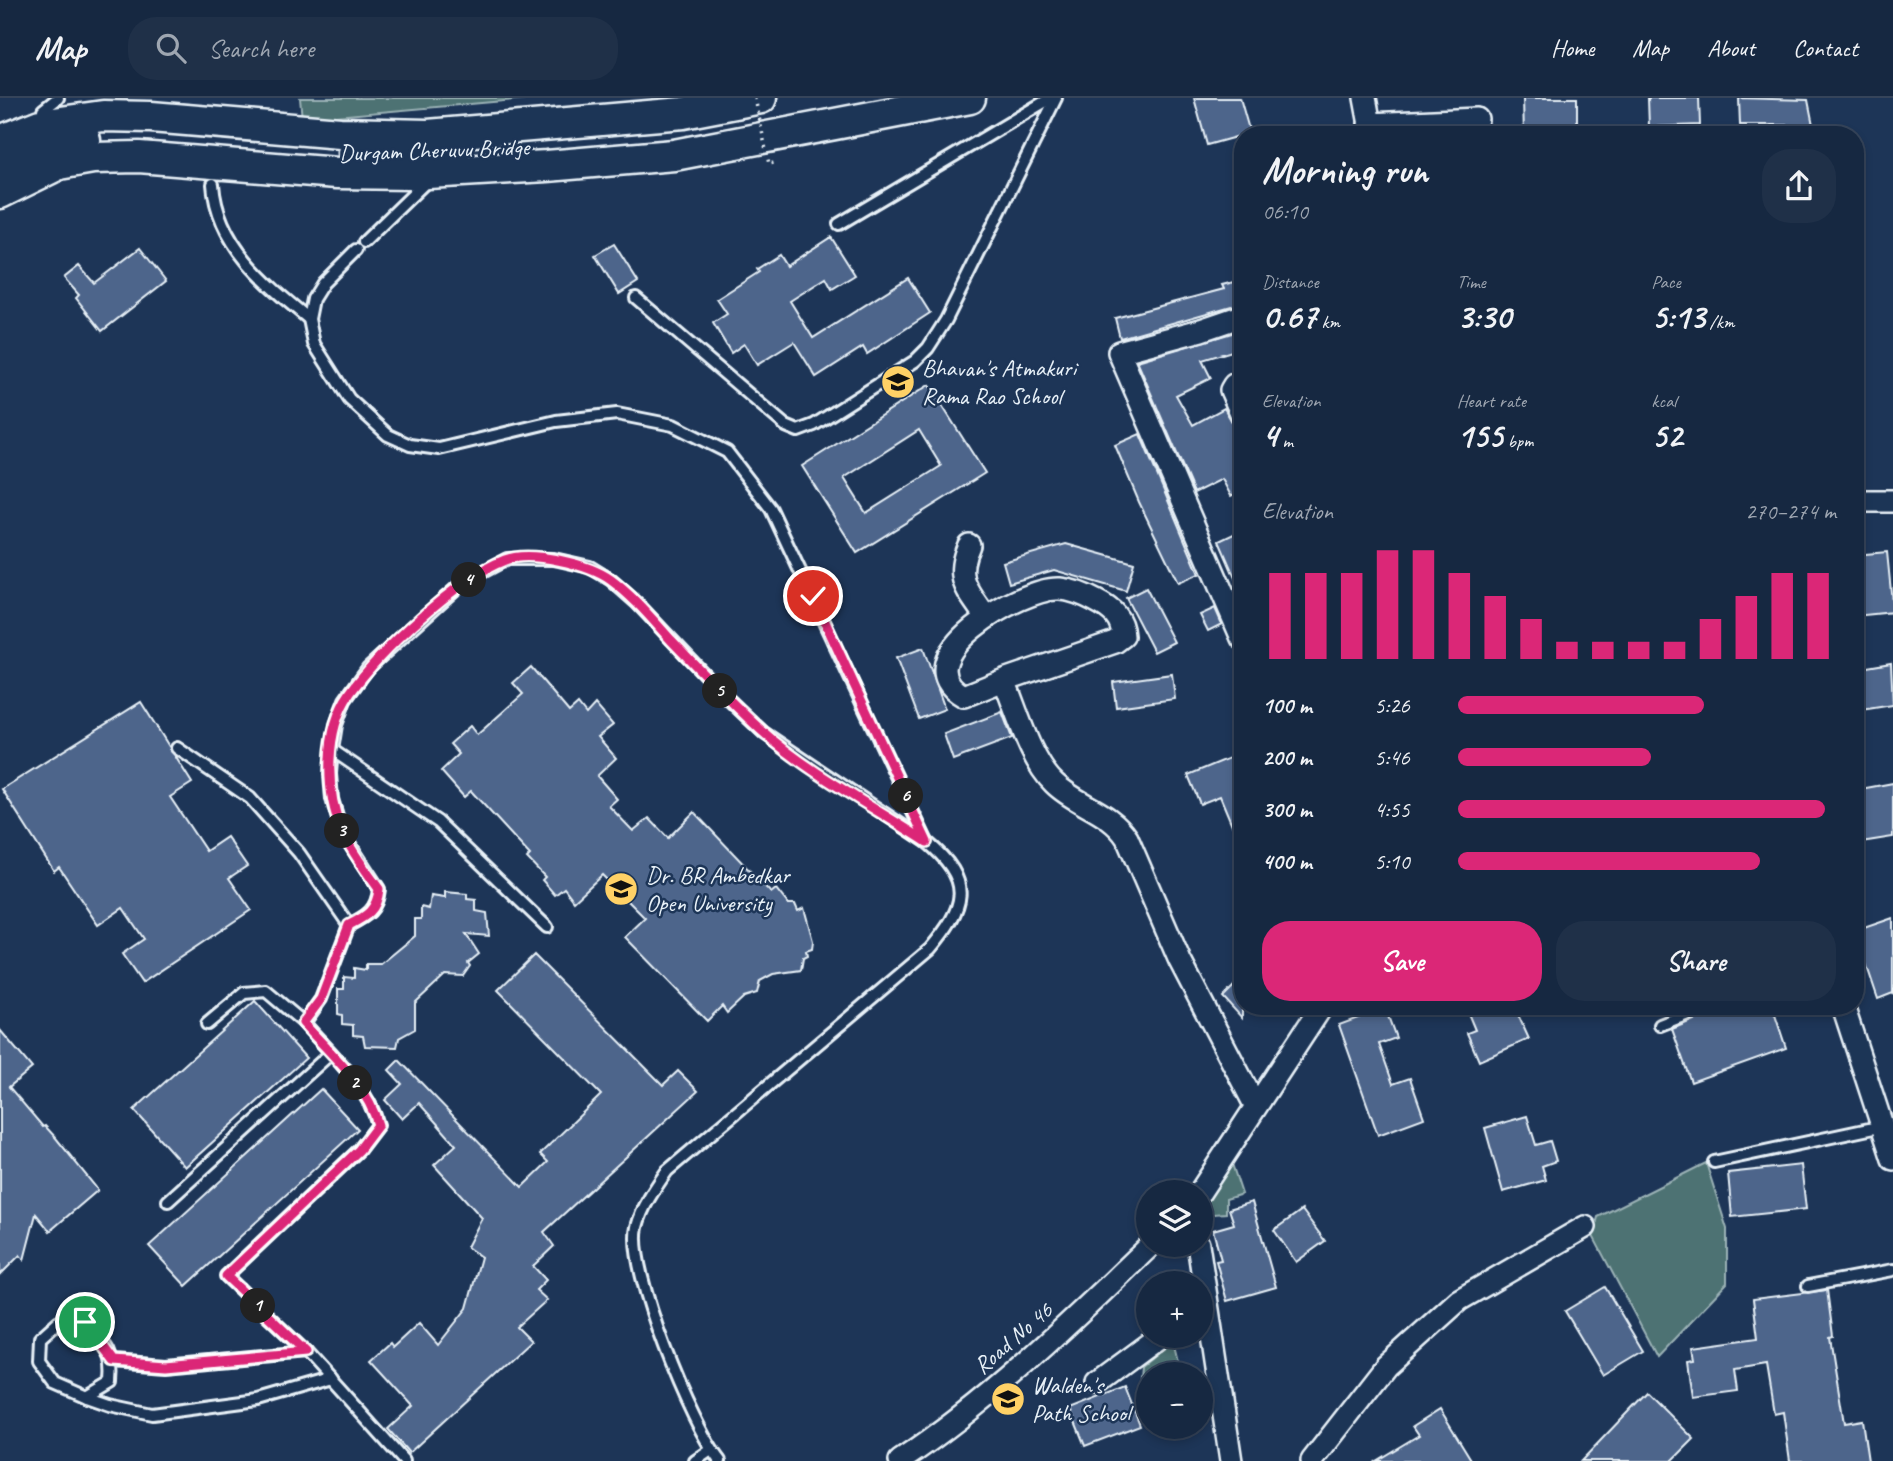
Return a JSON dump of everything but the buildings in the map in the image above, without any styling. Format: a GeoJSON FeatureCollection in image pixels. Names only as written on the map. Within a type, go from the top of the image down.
{"type":"FeatureCollection","features":[{"type":"Feature","properties":{"kind":"main road"},"geometry":{"type":"LineString","coordinates":[[0,128],[51,104],[112,99],[369,121],[455,120],[663,98]]}},
{"type":"Feature","properties":{"kind":"main road","name":"Durgam Cheruvu Bridge"},"geometry":{"type":"LineString","coordinates":[[0,141],[40,125],[103,116],[151,117],[340,133],[428,135],[683,113],[761,98]]}},
{"type":"Feature","properties":{"kind":"main road","name":"Durgam Cheruvu Bridge"},"geometry":{"type":"LineString","coordinates":[[0,170],[43,148],[107,137],[154,139],[243,152],[449,153],[690,135],[870,98]]}},
{"type":"Feature","properties":{"kind":"main road"},"geometry":{"type":"LineString","coordinates":[[0,193],[59,164],[93,158],[139,157],[337,173],[437,172],[674,155],[970,98]]}},
{"type":"Feature","properties":{"kind":"street"},"geometry":{"type":"LineString","coordinates":[[1365,98],[1370,126]]}},
{"type":"Feature","properties":{"kind":"street"},"geometry":{"type":"LineString","coordinates":[[1402,126],[1477,119]]}},
{"type":"Feature","properties":{"kind":"street"},"geometry":{"type":"LineString","coordinates":[[1234,319],[1119,352],[1234,619]]}},
{"type":"Feature","properties":{"kind":"street"},"geometry":{"type":"LineString","coordinates":[[1864,501],[1893,502]]}},
{"type":"Feature","properties":{"kind":"street"},"geometry":{"type":"LineString","coordinates":[[969,545],[962,560],[961,576],[969,594],[986,617]]}},
{"type":"Feature","properties":{"kind":"street"},"geometry":{"type":"LineString","coordinates":[[1059,589],[1086,596],[1109,608],[1122,623],[1124,636],[1115,642],[1004,680],[964,696],[952,689],[945,673],[949,652],[986,617],[1038,592],[1059,589]]}},
{"type":"Feature","properties":{"kind":"street"},"geometry":{"type":"LineString","coordinates":[[1004,680],[1038,762],[1052,782],[1117,823],[1127,838],[1180,961],[1255,1105]]}},
{"type":"Feature","properties":{"kind":"street"},"geometry":{"type":"LineString","coordinates":[[1208,1180],[1316,1015]]}},
{"type":"Feature","properties":{"kind":"street"},"geometry":{"type":"LineString","coordinates":[[1846,1015],[1893,1159]]}},
{"type":"Feature","properties":{"kind":"street"},"geometry":{"type":"LineString","coordinates":[[1312,1461],[1386,1366],[1459,1300],[1585,1227]]}},
{"type":"Feature","properties":{"kind":"street","name":"Road No 46"},"geometry":{"type":"LineString","coordinates":[[900,1461],[934,1438],[1045,1348],[1139,1257]]}},
{"type":"Feature","properties":{"kind":"street"},"geometry":{"type":"LineString","coordinates":[[1097,1383],[1144,1348]]}},
{"type":"Feature","properties":{"kind":"street"},"geometry":{"type":"LineString","coordinates":[[1211,1348],[1231,1461]]}},
{"type":"Feature","properties":{"kind":"lane"},"geometry":{"type":"LineString","coordinates":[[839,224],[1053,98]]}},
{"type":"Feature","properties":{"kind":"lane"},"geometry":{"type":"LineString","coordinates":[[636,298],[786,426],[798,431],[814,425],[915,361],[928,348],[946,320],[1053,98]]}},
{"type":"Feature","properties":{"kind":"lane"},"geometry":{"type":"LineString","coordinates":[[437,172],[323,282],[313,299],[309,319],[314,344],[349,399],[388,435],[410,445],[439,449],[555,421],[617,414],[673,425],[727,452],[771,509],[927,842]]}},
{"type":"Feature","properties":{"kind":"lane"},"geometry":{"type":"LineString","coordinates":[[213,184],[220,220],[239,250],[262,280],[309,319]]}},
{"type":"Feature","properties":{"kind":"lane"},"geometry":{"type":"LineString","coordinates":[[303,1023],[321,999],[349,925],[368,916],[378,903],[379,889],[342,832],[332,799],[332,750],[336,725],[345,700],[368,668],[462,583],[507,559],[554,559],[590,567],[611,580],[764,733],[940,853],[956,878],[961,903],[953,923],[930,950],[667,1171],[652,1193],[636,1229],[644,1291],[695,1423],[720,1461]]}},
{"type":"Feature","properties":{"kind":"lane"},"geometry":{"type":"LineString","coordinates":[[177,748],[250,797],[299,853],[349,925]]}},
{"type":"Feature","properties":{"kind":"lane"},"geometry":{"type":"LineString","coordinates":[[332,750],[438,822],[547,927]]}},
{"type":"Feature","properties":{"kind":"lane"},"geometry":{"type":"LineString","coordinates":[[207,1024],[244,993],[266,991],[303,1023],[374,1109],[378,1125],[359,1150],[226,1276],[306,1352],[404,1461]]}},
{"type":"Feature","properties":{"kind":"lane"},"geometry":{"type":"LineString","coordinates":[[1660,1025],[1685,1015]]}},
{"type":"Feature","properties":{"kind":"lane"},"geometry":{"type":"LineString","coordinates":[[168,1201],[331,1054]]}},
{"type":"Feature","properties":{"kind":"lane"},"geometry":{"type":"LineString","coordinates":[[1714,1162],[1883,1126]]}},
{"type":"Feature","properties":{"kind":"lane"},"geometry":{"type":"LineString","coordinates":[[1808,1286],[1893,1270]]}},
{"type":"Feature","properties":{"kind":"lane"},"geometry":{"type":"LineString","coordinates":[[87,1396],[113,1382],[114,1361],[85,1322],[59,1321],[40,1338],[39,1361],[55,1383],[87,1396],[110,1405],[152,1414],[258,1400],[331,1380]]}},
{"type":"Feature","properties":{"kind":"lane"},"geometry":{"type":"LineString","coordinates":[[114,1361],[166,1365],[306,1352]]}},
{"type":"Feature","properties":{"kind":"lane"},"geometry":{"type":"LineString","coordinates":[[695,1461],[711,1450]]}},
{"type":"Feature","properties":{"kind":"path"},"geometry":{"type":"LineString","coordinates":[[755,98],[769,164],[774,163]]}},
{"type":"Feature","properties":{"kind":"green space"},"geometry":{"type":"Polygon","coordinates":[[[300,98],[537,98],[302,119],[300,98]]]}},
{"type":"Feature","properties":{"kind":"green space"},"geometry":{"type":"Polygon","coordinates":[[[1230,1158],[1242,1194],[1226,1199],[1226,1213],[1213,1214],[1213,1180],[1230,1158]]]}},
{"type":"Feature","properties":{"kind":"green space"},"geometry":{"type":"Polygon","coordinates":[[[1706,1163],[1727,1229],[1727,1283],[1657,1357],[1593,1236],[1598,1217],[1706,1163]]]}},
{"type":"Feature","properties":{"kind":"green space"},"geometry":{"type":"Polygon","coordinates":[[[1164,1348],[1175,1348],[1178,1362],[1147,1362],[1164,1348]]]}},
{"type":"Feature","properties":{"kind":"place","name":"Bhavan's Atmakuri Rama Rao School"},"geometry":{"type":"Point","coordinates":[898,382]}},
{"type":"Feature","properties":{"kind":"place","name":"Dr. BR Ambedkar Open University"},"geometry":{"type":"Point","coordinates":[621,889]}},
{"type":"Feature","properties":{"kind":"place","name":"Walden's Path School"},"geometry":{"type":"Point","coordinates":[1008,1399]}},
{"type":"Feature","properties":{"kind":"route"},"geometry":{"type":"LineString","coordinates":[[85,1322],[101,1339],[114,1361],[166,1365],[306,1352],[226,1276],[359,1150],[378,1125],[374,1109],[344,1069],[303,1023],[321,999],[349,925],[368,916],[378,903],[379,889],[342,832],[332,799],[330,774],[336,725],[345,700],[368,668],[462,583],[507,559],[554,559],[590,567],[611,580],[636,603],[764,733],[796,757],[927,842],[813,596]]}}]}
